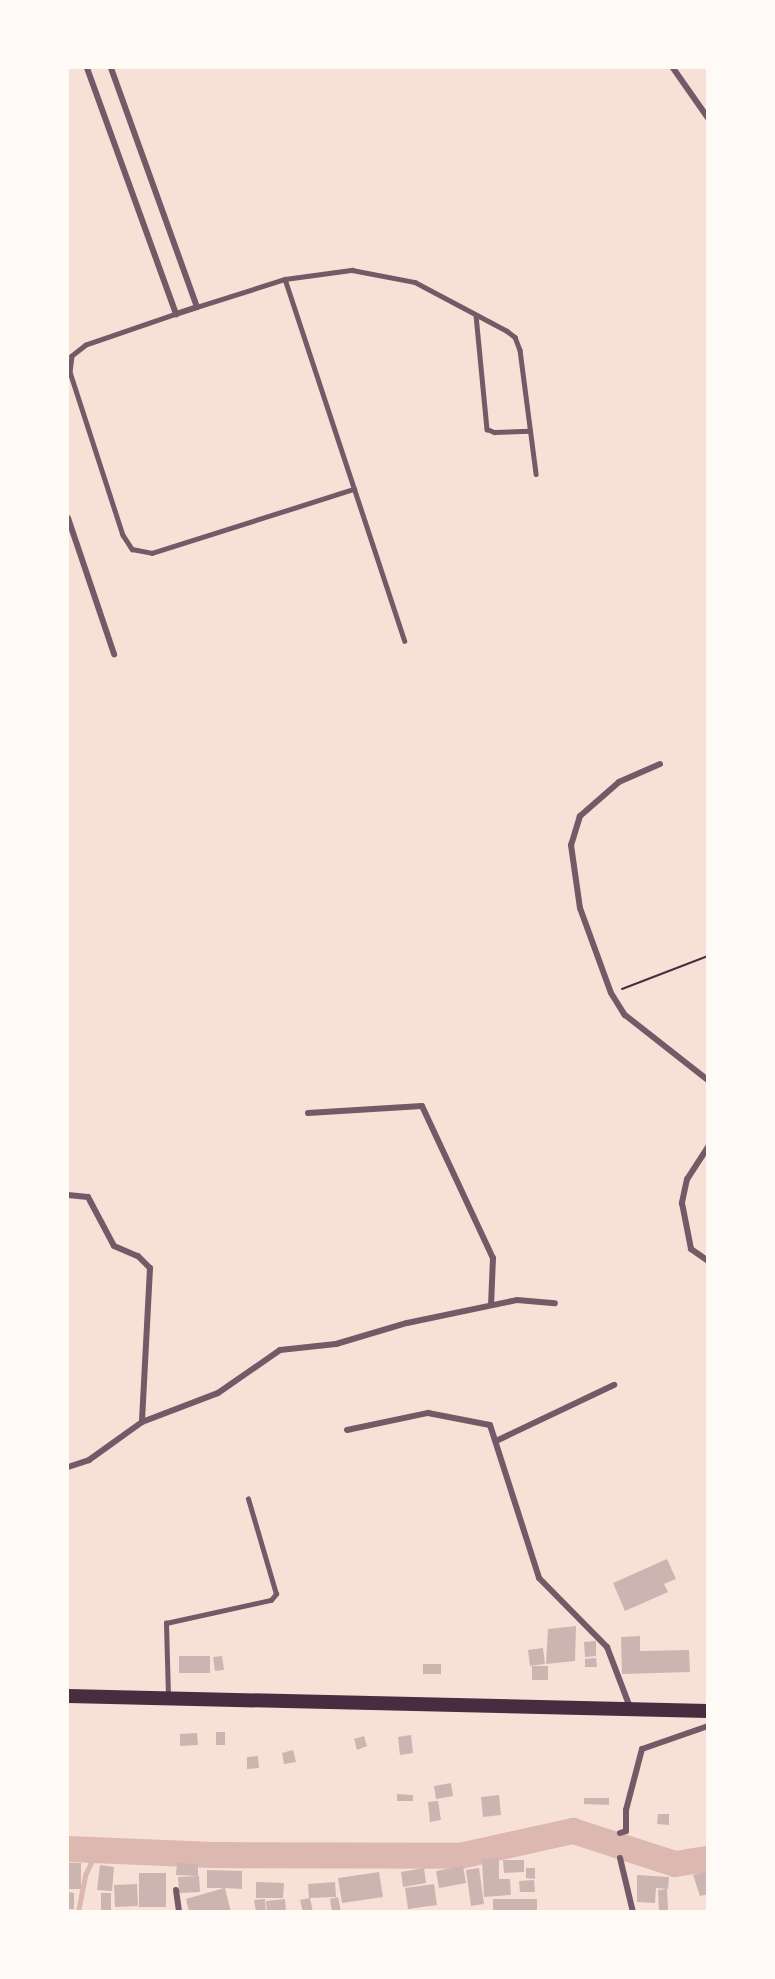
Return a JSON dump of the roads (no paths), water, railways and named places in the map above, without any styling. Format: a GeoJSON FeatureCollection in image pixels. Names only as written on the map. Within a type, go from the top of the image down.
{"type":"FeatureCollection","features":[{"type":"Feature","properties":{"kind":"main road"},"geometry":{"type":"LineString","coordinates":[[68,1696],[708,1711]]}},
{"type":"Feature","properties":{"kind":"street"},"geometry":{"type":"LineString","coordinates":[[87,68],[176,314],[197,307],[111,68]]}},
{"type":"Feature","properties":{"kind":"street"},"geometry":{"type":"LineString","coordinates":[[673,68],[708,118]]}},
{"type":"Feature","properties":{"kind":"street"},"geometry":{"type":"LineString","coordinates":[[68,518],[114,654]]}},
{"type":"Feature","properties":{"kind":"street"},"geometry":{"type":"LineString","coordinates":[[660,764],[619,782],[580,816],[571,845],[580,908],[611,993],[625,1015],[708,1080]]}},
{"type":"Feature","properties":{"kind":"street"},"geometry":{"type":"LineString","coordinates":[[308,1113],[422,1106],[493,1258],[491,1305]]}},
{"type":"Feature","properties":{"kind":"street"},"geometry":{"type":"LineString","coordinates":[[708,1147],[687,1179],[682,1203],[691,1249],[708,1261]]}},
{"type":"Feature","properties":{"kind":"street"},"geometry":{"type":"LineString","coordinates":[[68,1195],[88,1197],[114,1246],[138,1256],[150,1268],[142,1422]]}},
{"type":"Feature","properties":{"kind":"street"},"geometry":{"type":"LineString","coordinates":[[68,1467],[89,1460],[142,1422],[218,1393],[280,1350],[336,1344],[517,1300],[555,1303]]}},
{"type":"Feature","properties":{"kind":"street"},"geometry":{"type":"LineString","coordinates":[[496,1441],[614,1385]]}},
{"type":"Feature","properties":{"kind":"street"},"geometry":{"type":"LineString","coordinates":[[347,1430],[428,1413],[490,1425],[539,1578],[607,1647],[631,1710]]}},
{"type":"Feature","properties":{"kind":"street"},"geometry":{"type":"LineString","coordinates":[[620,1833],[626,1831],[626,1810],[642,1749],[708,1726]]}},
{"type":"Feature","properties":{"kind":"street"},"geometry":{"type":"LineString","coordinates":[[620,1858],[633,1911]]}},
{"type":"Feature","properties":{"kind":"street"},"geometry":{"type":"LineString","coordinates":[[176,1890],[179,1911]]}},
{"type":"Feature","properties":{"kind":"lane"},"geometry":{"type":"LineString","coordinates":[[197,307],[285,279],[336,271],[366,272],[415,282],[515,337],[536,474]]}},
{"type":"Feature","properties":{"kind":"lane"},"geometry":{"type":"LineString","coordinates":[[285,279],[405,641]]}},
{"type":"Feature","properties":{"kind":"lane"},"geometry":{"type":"LineString","coordinates":[[176,314],[86,345],[72,356],[70,372],[123,535],[132,549],[152,553],[354,489]]}},
{"type":"Feature","properties":{"kind":"lane"},"geometry":{"type":"LineString","coordinates":[[476,315],[487,429],[494,432],[530,431]]}},
{"type":"Feature","properties":{"kind":"lane"},"geometry":{"type":"LineString","coordinates":[[168,1698],[166,1623],[271,1600],[276,1594],[248,1499]]}},
{"type":"Feature","properties":{"kind":"waterway"},"geometry":{"type":"LineString","coordinates":[[68,1849],[213,1855],[460,1856],[573,1831],[675,1864],[708,1859]]}},
{"type":"Feature","properties":{"kind":"waterway"},"geometry":{"type":"LineString","coordinates":[[78,1912],[85,1875],[97,1850]]}}]}
